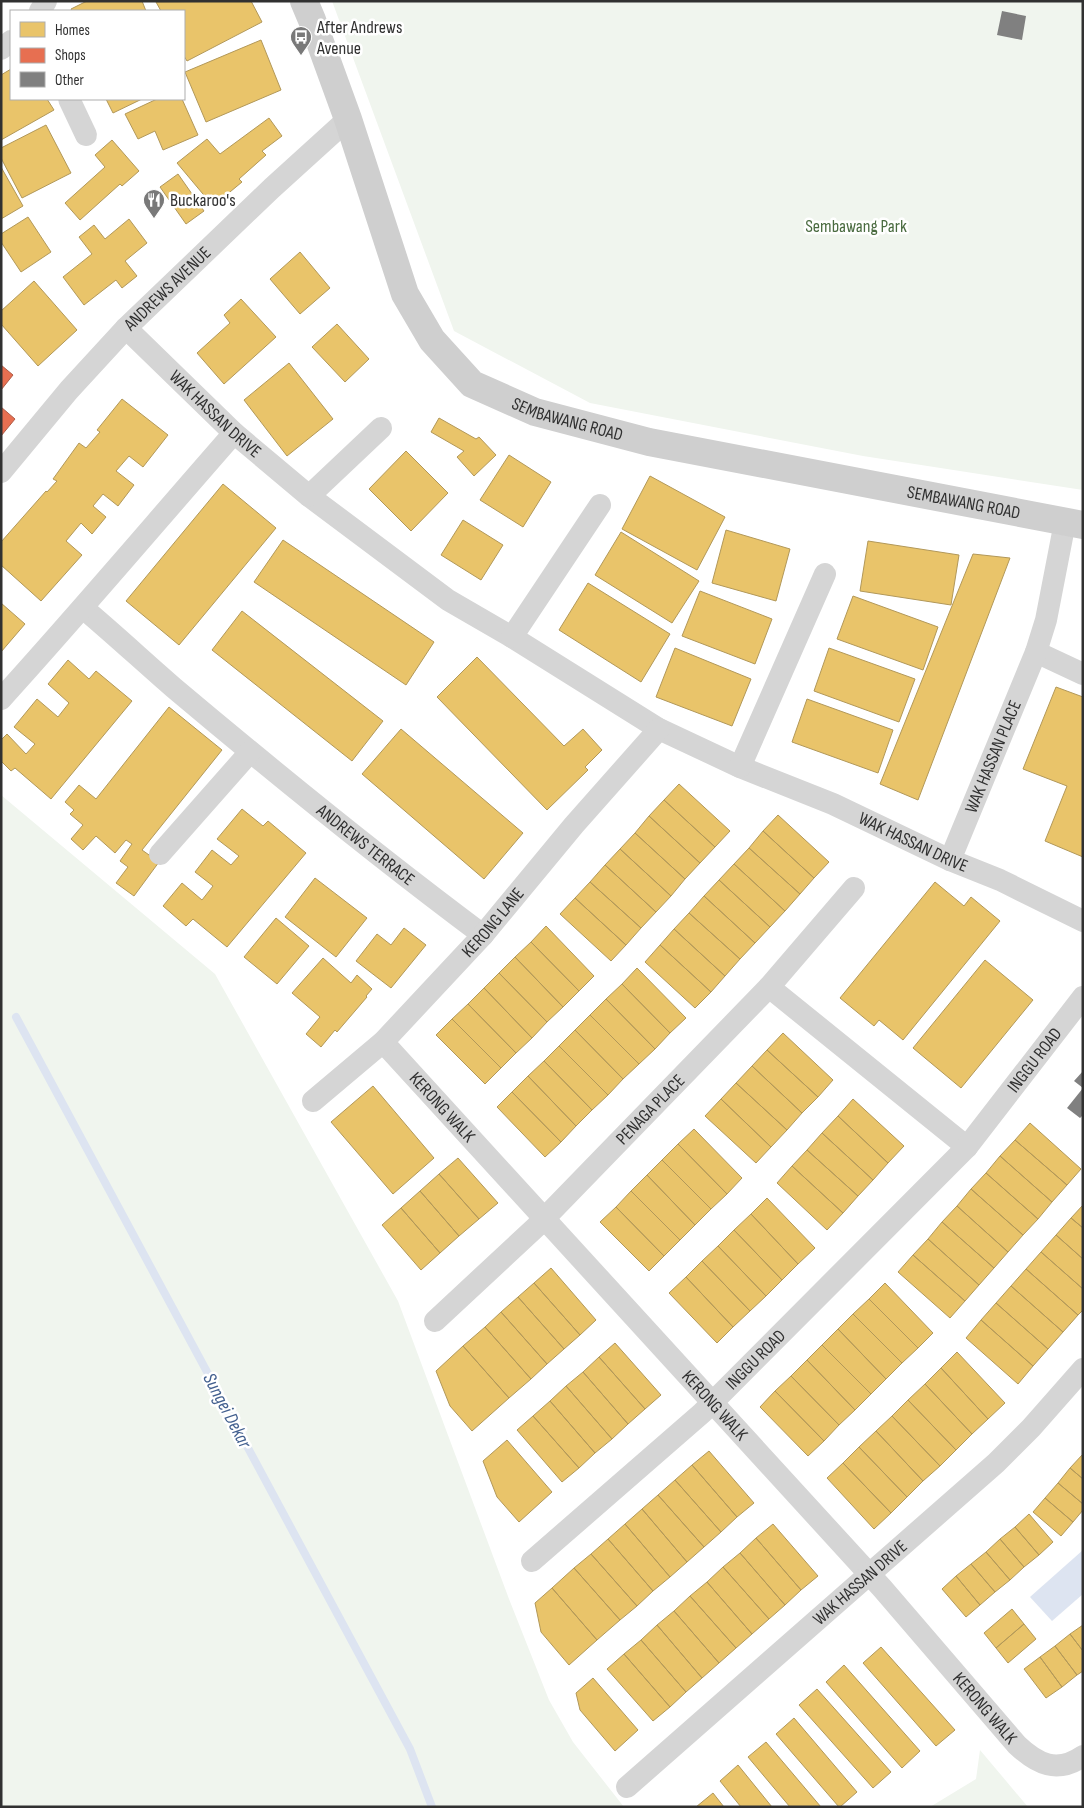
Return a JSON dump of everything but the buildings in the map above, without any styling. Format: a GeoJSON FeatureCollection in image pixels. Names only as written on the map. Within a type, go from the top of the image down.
{"type":"FeatureCollection","features":[{"type":"Feature","properties":{"kind":"street","name":"SEMBAWANG ROAD"},"geometry":{"type":"LineString","coordinates":[[304,1],[348,119],[405,294],[432,340],[472,384],[535,412],[649,442],[1074,523]]}},
{"type":"Feature","properties":{"kind":"street"},"geometry":{"type":"LineString","coordinates":[[69,100],[86,135]]}},
{"type":"Feature","properties":{"kind":"street","name":"ANDREWS AVENUE"},"geometry":{"type":"LineString","coordinates":[[1,472],[69,390],[126,328],[272,188],[348,119]]}},
{"type":"Feature","properties":{"kind":"street","name":"WAK HASSAN DRIVE"},"geometry":{"type":"LineString","coordinates":[[126,328],[234,433],[309,496],[448,600],[659,729],[740,767],[833,804],[950,860],[1000,880],[1083,921]]}},
{"type":"Feature","properties":{"kind":"street"},"geometry":{"type":"LineString","coordinates":[[309,496],[380,428]]}},
{"type":"Feature","properties":{"kind":"street"},"geometry":{"type":"LineString","coordinates":[[1,700],[234,433]]}},
{"type":"Feature","properties":{"kind":"street"},"geometry":{"type":"LineString","coordinates":[[512,638],[600,504]]}},
{"type":"Feature","properties":{"kind":"street","name":"WAK HASSAN PLACE"},"geometry":{"type":"LineString","coordinates":[[950,860],[1036,652],[1074,523]]}},
{"type":"Feature","properties":{"kind":"street"},"geometry":{"type":"LineString","coordinates":[[740,767],[825,574]]}},
{"type":"Feature","properties":{"kind":"street","name":"ANDREWS TERRACE"},"geometry":{"type":"LineString","coordinates":[[83,608],[172,687],[250,752],[407,878],[483,935]]}},
{"type":"Feature","properties":{"kind":"street"},"geometry":{"type":"LineString","coordinates":[[1036,652],[1083,674]]}},
{"type":"Feature","properties":{"kind":"street","name":"KERONG LANE"},"geometry":{"type":"LineString","coordinates":[[312,1102],[383,1042],[483,935],[574,825],[659,729]]}},
{"type":"Feature","properties":{"kind":"street"},"geometry":{"type":"LineString","coordinates":[[160,854],[250,752]]}},
{"type":"Feature","properties":{"kind":"street","name":"PENAGA PLACE"},"geometry":{"type":"LineString","coordinates":[[435,1321],[544,1219],[769,987],[854,888]]}},
{"type":"Feature","properties":{"kind":"street"},"geometry":{"type":"LineString","coordinates":[[769,987],[968,1147]]}},
{"type":"Feature","properties":{"kind":"street","name":"INGGU ROAD"},"geometry":{"type":"LineString","coordinates":[[532,1561],[712,1403],[968,1147],[1083,997]]}},
{"type":"Feature","properties":{"kind":"street","name":"KERONG WALK"},"geometry":{"type":"LineString","coordinates":[[383,1042],[868,1573],[1017,1745],[1030,1758],[1048,1765],[1063,1765],[1083,1756]]}},
{"type":"Feature","properties":{"kind":"street","name":"WAK HASSAN DRIVE"},"geometry":{"type":"LineString","coordinates":[[628,1787],[868,1573],[996,1463],[1031,1428],[1083,1369]]}},
{"type":"Feature","properties":{"kind":"green space","name":"Sembawang Park"},"geometry":{"type":"Polygon","coordinates":[[[332,1],[1083,1],[1083,490],[863,456],[590,403],[454,331],[332,1]]]}},
{"type":"Feature","properties":{"kind":"green space"},"geometry":{"type":"Polygon","coordinates":[[[1,795],[215,974],[398,1301],[509,1599],[549,1700],[573,1742],[624,1807],[1,1807],[1,795]]]}},
{"type":"Feature","properties":{"kind":"green space"},"geometry":{"type":"Polygon","coordinates":[[[980,1750],[1028,1807],[930,1807],[976,1779],[980,1750]]]}},
{"type":"Feature","properties":{"kind":"shaded area"},"geometry":{"type":"Polygon","coordinates":[[[1083,1550],[1083,1594],[1052,1621],[1030,1597],[1083,1550]]]}},
{"type":"Feature","properties":{"kind":"waterway","name":"Sungei Dekar"},"geometry":{"type":"LineString","coordinates":[[16,1017],[410,1749],[432,1807]]}},
{"type":"Feature","properties":{"kind":"place","name":"After Andrews Avenue"},"geometry":{"type":"Point","coordinates":[301,56]}},
{"type":"Feature","properties":{"kind":"place","name":"Buckaroo's"},"geometry":{"type":"Point","coordinates":[154,219]}}]}
